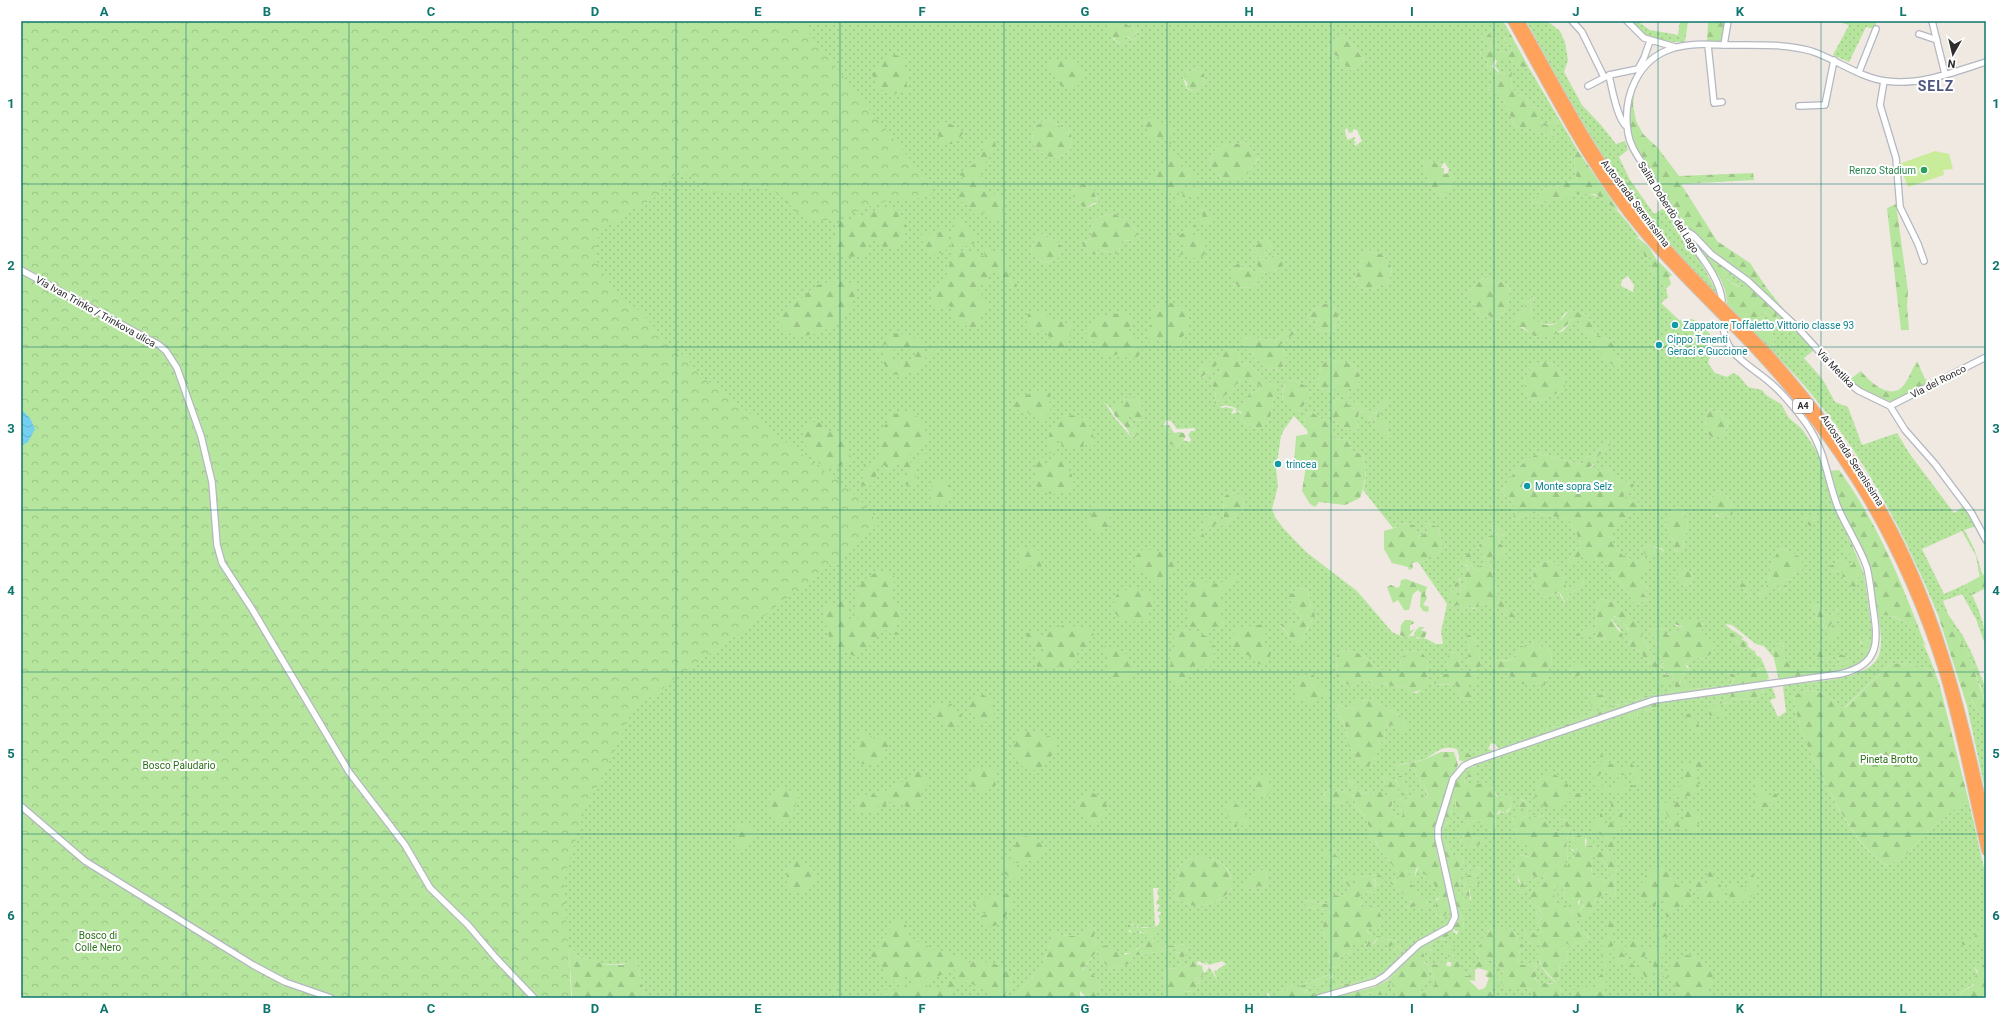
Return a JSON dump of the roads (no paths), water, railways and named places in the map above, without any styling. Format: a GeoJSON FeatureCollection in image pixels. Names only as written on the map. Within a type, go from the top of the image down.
{"type":"FeatureCollection","features":[{"type":"Feature","properties":{"kind":"highway","name":"Autostrada Serenissima"},"geometry":{"type":"LineString","coordinates":[[1512,21],[1571,129],[1627,212],[1663,256],[1759,355],[1797,398],[1844,461],[1872,507],[1910,581],[1938,657],[1952,706],[1986,851]]}},
{"type":"Feature","properties":{"kind":"highway","name":"Autostrada Serenissima"},"geometry":{"type":"LineString","coordinates":[[1520,21],[1577,125],[1628,201],[1669,250],[1764,350],[1802,393],[1836,438],[1875,496],[1917,578],[1942,646],[1959,704],[1986,820]]}},
{"type":"Feature","properties":{"kind":"street","name":"Salita Doberdò del Lago"},"geometry":{"type":"LineString","coordinates":[[1572,21],[1582,32],[1606,76],[1623,124],[1627,127]]}},
{"type":"Feature","properties":{"kind":"street"},"geometry":{"type":"LineString","coordinates":[[1627,21],[1637,33],[1650,41],[1675,47],[1708,45],[1793,47],[1834,60],[1858,72],[1884,81],[1899,83],[1945,74],[1986,62]]}},
{"type":"Feature","properties":{"kind":"street"},"geometry":{"type":"LineString","coordinates":[[1724,45],[1728,21]]}},
{"type":"Feature","properties":{"kind":"street"},"geometry":{"type":"LineString","coordinates":[[1932,21],[1945,74]]}},
{"type":"Feature","properties":{"kind":"street"},"geometry":{"type":"LineString","coordinates":[[1858,72],[1876,29]]}},
{"type":"Feature","properties":{"kind":"street"},"geometry":{"type":"LineString","coordinates":[[1919,34],[1937,40]]}},
{"type":"Feature","properties":{"kind":"street"},"geometry":{"type":"LineString","coordinates":[[1588,86],[1606,76],[1638,69],[1650,41]]}},
{"type":"Feature","properties":{"kind":"street"},"geometry":{"type":"LineString","coordinates":[[1708,45],[1714,103],[1722,102]]}},
{"type":"Feature","properties":{"kind":"street","name":"Salita Doberdò del Lago"},"geometry":{"type":"LineString","coordinates":[[1675,47],[1664,51],[1655,58],[1643,68],[1635,80],[1628,102],[1627,127],[1630,144],[1718,284],[1722,300]]}},
{"type":"Feature","properties":{"kind":"street"},"geometry":{"type":"LineString","coordinates":[[1799,106],[1825,105],[1834,60]]}},
{"type":"Feature","properties":{"kind":"street"},"geometry":{"type":"LineString","coordinates":[[1884,81],[1880,105],[1896,158],[1900,206],[1918,244],[1924,261]]}},
{"type":"Feature","properties":{"kind":"street","name":"Via Metlika"},"geometry":{"type":"LineString","coordinates":[[1682,228],[1693,234],[1708,252],[1748,282],[1765,297],[1798,328],[1846,381],[1859,391],[1890,406]]}},
{"type":"Feature","properties":{"kind":"street","name":"Via Ivan Trinko / Trinkova ulica"},"geometry":{"type":"LineString","coordinates":[[21,270],[159,345],[172,358],[181,379],[202,444],[212,482],[217,545],[222,563],[252,609],[349,772],[405,845],[430,888],[468,924],[496,958],[534,998]]}},
{"type":"Feature","properties":{"kind":"street"},"geometry":{"type":"LineString","coordinates":[[1319,998],[1375,982],[1385,976],[1419,944],[1450,927],[1453,923],[1454,910],[1438,838],[1438,828],[1453,779],[1464,766],[1504,750],[1654,700],[1776,684],[1851,672],[1866,662],[1876,647],[1877,638],[1866,567],[1837,505],[1827,465],[1814,436],[1805,423],[1774,387],[1736,356],[1725,340],[1723,324]]}},
{"type":"Feature","properties":{"kind":"street","name":"Via del Ronco"},"geometry":{"type":"LineString","coordinates":[[1890,406],[1986,357]]}},
{"type":"Feature","properties":{"kind":"street"},"geometry":{"type":"LineString","coordinates":[[1890,406],[1906,430],[1935,464],[1971,512],[1986,540]]}},
{"type":"Feature","properties":{"kind":"street"},"geometry":{"type":"LineString","coordinates":[[21,806],[85,861],[233,952],[285,982],[330,998]]}},
{"type":"Feature","properties":{"kind":"water"},"geometry":{"type":"Polygon","coordinates":[[[21,409],[30,418],[35,429],[28,442],[21,446],[21,409]]]}},
{"type":"Feature","properties":{"kind":"place","name":"Renzo Stadium"},"geometry":{"type":"Point","coordinates":[1924,170]}},
{"type":"Feature","properties":{"kind":"place","name":"Zappatore Toffaletto Vittorio classe 93"},"geometry":{"type":"Point","coordinates":[1675,325]}},
{"type":"Feature","properties":{"kind":"place","name":"Cippo Tenenti Geraci e Guccione"},"geometry":{"type":"Point","coordinates":[1659,345]}},
{"type":"Feature","properties":{"kind":"place","name":"trincea"},"geometry":{"type":"Point","coordinates":[1278,464]}},
{"type":"Feature","properties":{"kind":"place","name":"Monte sopra Selz"},"geometry":{"type":"Point","coordinates":[1527,486]}},
{"type":"Feature","properties":{"kind":"district","name":"SELZ"},"geometry":{"type":"Point","coordinates":[1936,86]}},
{"type":"Feature","properties":{"kind":"park label","name":"Pineta Brotto"},"geometry":{"type":"Point","coordinates":[1889,759]}},
{"type":"Feature","properties":{"kind":"park label","name":"Bosco Paludario"},"geometry":{"type":"Point","coordinates":[179,765]}},
{"type":"Feature","properties":{"kind":"park label","name":"Bosco di Colle Nero"},"geometry":{"type":"Point","coordinates":[98,940]}}]}
